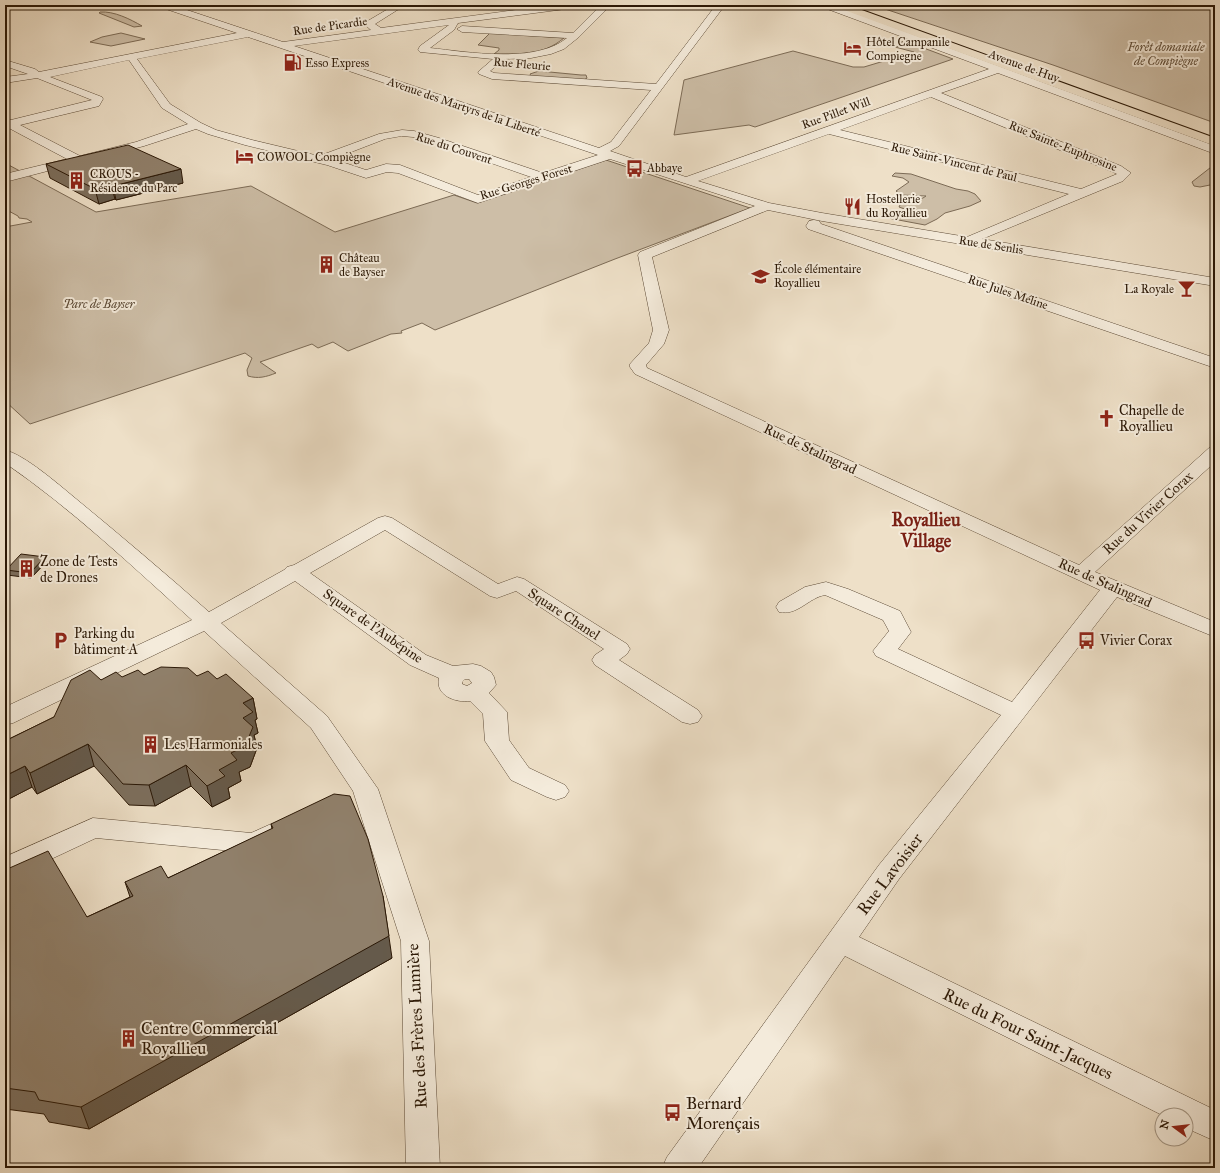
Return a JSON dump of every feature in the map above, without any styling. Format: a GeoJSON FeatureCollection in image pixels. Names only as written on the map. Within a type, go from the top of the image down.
{"type":"FeatureCollection","features":[{"type":"Feature","properties":{"kind":"main road"},"geometry":{"type":"LineString","coordinates":[[839,5],[1215,142]]}},
{"type":"Feature","properties":{"kind":"main road"},"geometry":{"type":"LineString","coordinates":[[857,5],[1215,135]]}},
{"type":"Feature","properties":{"kind":"street","name":"Avenue des Martyrs de la Liberté"},"geometry":{"type":"LineString","coordinates":[[166,5],[686,181],[767,206]]}},
{"type":"Feature","properties":{"kind":"street"},"geometry":{"type":"LineString","coordinates":[[373,5],[398,7],[369,24],[380,32]]}},
{"type":"Feature","properties":{"kind":"street","name":"Rue de Picardie"},"geometry":{"type":"LineString","coordinates":[[281,45],[380,32],[451,25],[573,5]]}},
{"type":"Feature","properties":{"kind":"street"},"geometry":{"type":"LineString","coordinates":[[501,56],[526,56],[562,47],[602,9],[596,5]]}},
{"type":"Feature","properties":{"kind":"street","name":"Rue Georges Forest"},"geometry":{"type":"LineString","coordinates":[[366,174],[393,168],[400,169],[419,175],[478,199],[606,154],[721,5]]}},
{"type":"Feature","properties":{"kind":"street","name":"Avenue de Huy"},"geometry":{"type":"LineString","coordinates":[[825,5],[996,70],[1215,150]]}},
{"type":"Feature","properties":{"kind":"street"},"geometry":{"type":"LineString","coordinates":[[451,25],[481,30],[573,36]]}},
{"type":"Feature","properties":{"kind":"street","name":"Rue Fleurie"},"geometry":{"type":"LineString","coordinates":[[451,25],[423,48],[423,50],[501,56]]}},
{"type":"Feature","properties":{"kind":"street"},"geometry":{"type":"LineString","coordinates":[[481,30],[469,42],[494,49],[488,55]]}},
{"type":"Feature","properties":{"kind":"street"},"geometry":{"type":"LineString","coordinates":[[5,80],[248,34]]}},
{"type":"Feature","properties":{"kind":"street","name":"Rue Fleurie"},"geometry":{"type":"LineString","coordinates":[[501,56],[483,72],[492,76],[658,87]]}},
{"type":"Feature","properties":{"kind":"street","name":"Rue Georges Forest"},"geometry":{"type":"LineString","coordinates":[[131,57],[166,106],[197,125],[212,132],[249,144],[319,160],[366,174],[383,181]]}},
{"type":"Feature","properties":{"kind":"street"},"geometry":{"type":"LineString","coordinates":[[5,63],[31,71],[37,75],[98,99],[95,104],[8,123]]}},
{"type":"Feature","properties":{"kind":"street","name":"Rue Pillet Will"},"geometry":{"type":"LineString","coordinates":[[686,181],[996,70]]}},
{"type":"Feature","properties":{"kind":"street","name":"Rue Sainte-Euphrosine"},"geometry":{"type":"LineString","coordinates":[[931,93],[1118,168],[1125,173],[1119,178],[973,238],[971,242]]}},
{"type":"Feature","properties":{"kind":"street"},"geometry":{"type":"LineString","coordinates":[[8,123],[79,160]]}},
{"type":"Feature","properties":{"kind":"street"},"geometry":{"type":"LineString","coordinates":[[5,178],[140,144],[197,125]]}},
{"type":"Feature","properties":{"kind":"street","name":"Rue Saint-Vincent de Paul"},"geometry":{"type":"LineString","coordinates":[[827,130],[1081,193]]}},
{"type":"Feature","properties":{"kind":"street","name":"Rue du Couvent"},"geometry":{"type":"LineString","coordinates":[[319,160],[383,136],[402,133],[414,134],[435,140],[542,177]]}},
{"type":"Feature","properties":{"kind":"street"},"geometry":{"type":"LineString","coordinates":[[398,182],[419,175]]}},
{"type":"Feature","properties":{"kind":"street","name":"Rue de Senlis"},"geometry":{"type":"LineString","coordinates":[[767,206],[822,217],[1215,282]]}},
{"type":"Feature","properties":{"kind":"street","name":"Rue de Stalingrad"},"geometry":{"type":"LineString","coordinates":[[767,206],[645,255],[661,330],[656,344],[638,364],[641,371],[1081,574],[1215,630]]}},
{"type":"Feature","properties":{"kind":"street","name":"Rue Jules Méline"},"geometry":{"type":"LineString","coordinates":[[822,217],[813,226],[1215,363]]}},
{"type":"Feature","properties":{"kind":"street","name":"Rue du Vivier Corax"},"geometry":{"type":"LineString","coordinates":[[1081,574],[1215,452]]}},
{"type":"Feature","properties":{"kind":"street","name":"Rue des Frères Lumière"},"geometry":{"type":"LineString","coordinates":[[5,455],[38,477],[141,563],[319,722],[356,794],[415,942],[423,1168]]}},
{"type":"Feature","properties":{"kind":"street","name":"Square Chanel"},"geometry":{"type":"LineString","coordinates":[[294,571],[385,522],[497,592],[517,583],[619,649],[604,660],[690,716]]}},
{"type":"Feature","properties":{"kind":"street"},"geometry":{"type":"LineString","coordinates":[[5,717],[218,616],[294,571]]}},
{"type":"Feature","properties":{"kind":"street","name":"Square de l'Aubépine"},"geometry":{"type":"LineString","coordinates":[[294,571],[418,660],[454,676],[450,679],[450,688],[460,694],[475,692],[495,712],[497,741],[520,774],[556,791]]}},
{"type":"Feature","properties":{"kind":"street"},"geometry":{"type":"LineString","coordinates":[[786,607],[812,591],[826,588],[841,593],[892,616],[900,632],[884,651],[1016,713]]}},
{"type":"Feature","properties":{"kind":"street","name":"Rue Lavoisier"},"geometry":{"type":"LineString","coordinates":[[679,1168],[889,872],[1016,713],[1113,588]]}},
{"type":"Feature","properties":{"kind":"street"},"geometry":{"type":"LineString","coordinates":[[5,869],[93,828],[254,843],[294,823]]}},
{"type":"Feature","properties":{"kind":"street","name":"Rue du Four Saint-Jacques"},"geometry":{"type":"LineString","coordinates":[[841,941],[1215,1126]]}},
{"type":"Feature","properties":{"kind":"green space","name":"Forêt domaniale de Compiègne"},"geometry":{"type":"Polygon","coordinates":[[[873,5],[1215,5],[1215,123],[1053,65],[873,5]]]}},
{"type":"Feature","properties":{"kind":"green space"},"geometry":{"type":"Polygon","coordinates":[[[99,13],[116,14],[142,26],[134,27],[99,13]]]}},
{"type":"Feature","properties":{"kind":"green space"},"geometry":{"type":"Polygon","coordinates":[[[121,33],[145,39],[111,46],[90,42],[102,37],[121,33]]]}},
{"type":"Feature","properties":{"kind":"green space"},"geometry":{"type":"Polygon","coordinates":[[[490,33],[564,38],[548,48],[531,53],[494,54],[499,50],[499,48],[478,45],[490,33]]]}},
{"type":"Feature","properties":{"kind":"green space"},"geometry":{"type":"Polygon","coordinates":[[[905,41],[953,59],[755,127],[749,125],[674,135],[684,80],[793,51],[853,67],[864,67],[914,52],[895,47],[907,44],[900,42],[905,41]]]}},
{"type":"Feature","properties":{"kind":"green space"},"geometry":{"type":"Polygon","coordinates":[[[539,71],[586,75],[587,78],[584,80],[531,76],[530,74],[539,71]]]}},
{"type":"Feature","properties":{"kind":"green space","name":"Parc de Bayser"},"geometry":{"type":"Polygon","coordinates":[[[606,160],[750,208],[435,330],[422,323],[401,331],[402,333],[391,334],[348,351],[333,342],[318,348],[312,344],[260,362],[276,373],[265,376],[248,376],[247,370],[252,358],[245,353],[30,424],[5,401],[5,227],[32,222],[27,219],[19,218],[5,209],[5,163],[96,212],[251,186],[335,232],[454,195],[477,203],[606,160]]]}},
{"type":"Feature","properties":{"kind":"green space"},"geometry":{"type":"Polygon","coordinates":[[[1215,164],[1215,184],[1200,187],[1194,186],[1192,182],[1215,164]]]}},
{"type":"Feature","properties":{"kind":"green space"},"geometry":{"type":"Polygon","coordinates":[[[895,173],[911,174],[956,189],[968,191],[975,194],[981,201],[970,206],[945,213],[925,225],[888,218],[899,216],[921,218],[921,215],[899,207],[901,203],[926,196],[901,195],[896,191],[909,182],[903,178],[892,176],[895,173]]]}},
{"type":"Feature","properties":{"kind":"building"},"geometry":{"type":"Polygon","coordinates":[[[128,145],[181,169],[95,189],[46,164],[128,145]]]}},
{"type":"Feature","properties":{"kind":"building"},"geometry":{"type":"Polygon","coordinates":[[[21,554],[45,557],[30,573],[6,570],[21,554]]]}},
{"type":"Feature","properties":{"kind":"building","name":"Les Harmoniales"},"geometry":{"type":"Polygon","coordinates":[[[161,667],[188,668],[197,676],[208,671],[217,679],[226,674],[253,698],[243,703],[253,712],[243,718],[253,727],[245,746],[231,753],[237,760],[219,770],[225,776],[207,786],[186,765],[149,785],[123,784],[88,744],[30,773],[25,766],[5,776],[5,741],[54,717],[71,680],[90,670],[101,680],[116,672],[122,677],[138,670],[144,675],[161,667]]]}},
{"type":"Feature","properties":{"kind":"building","name":"Centre Commercial Royallieu"},"geometry":{"type":"Polygon","coordinates":[[[334,794],[350,796],[368,839],[383,896],[389,936],[81,1107],[39,1100],[35,1092],[5,1088],[5,870],[48,851],[87,917],[133,896],[125,882],[161,866],[168,878],[273,828],[271,824],[334,794]]]}},
{"type":"Feature","properties":{"kind":"place","name":"Hôtel Campanile Compiegne"},"geometry":{"type":"Point","coordinates":[853,49]}},
{"type":"Feature","properties":{"kind":"place","name":"Esso Express"},"geometry":{"type":"Point","coordinates":[292,63]}},
{"type":"Feature","properties":{"kind":"place","name":"COWOOL Compiègne"},"geometry":{"type":"Point","coordinates":[244,157]}},
{"type":"Feature","properties":{"kind":"place","name":"Abbaye"},"geometry":{"type":"Point","coordinates":[634,168]}},
{"type":"Feature","properties":{"kind":"place","name":"CROUS - Résidence du Parc"},"geometry":{"type":"Point","coordinates":[77,181]}},
{"type":"Feature","properties":{"kind":"place","name":"Hostellerie du Royallieu"},"geometry":{"type":"Point","coordinates":[853,206]}},
{"type":"Feature","properties":{"kind":"place","name":"Château de Bayser"},"geometry":{"type":"Point","coordinates":[326,265]}},
{"type":"Feature","properties":{"kind":"place","name":"École élémentaire Royallieu"},"geometry":{"type":"Point","coordinates":[761,276]}},
{"type":"Feature","properties":{"kind":"place","name":"La Royale"},"geometry":{"type":"Point","coordinates":[1187,289]}},
{"type":"Feature","properties":{"kind":"place","name":"Chapelle de Royallieu"},"geometry":{"type":"Point","coordinates":[1106,418]}},
{"type":"Feature","properties":{"kind":"place","name":"Zone de Tests de Drones"},"geometry":{"type":"Point","coordinates":[27,569]}},
{"type":"Feature","properties":{"kind":"place","name":"Vivier Corax"},"geometry":{"type":"Point","coordinates":[1087,640]}},
{"type":"Feature","properties":{"kind":"place","name":"Parking du bâtiment A"},"geometry":{"type":"Point","coordinates":[61,641]}},
{"type":"Feature","properties":{"kind":"place","name":"Les Harmoniales"},"geometry":{"type":"Point","coordinates":[151,744]}},
{"type":"Feature","properties":{"kind":"place","name":"Centre Commercial Royallieu"},"geometry":{"type":"Point","coordinates":[128,1038]}},
{"type":"Feature","properties":{"kind":"place","name":"Bernard Morençais"},"geometry":{"type":"Point","coordinates":[673,1113]}},
{"type":"Feature","properties":{"kind":"district","name":"Royallieu Village"},"geometry":{"type":"Point","coordinates":[926,530]}}]}
